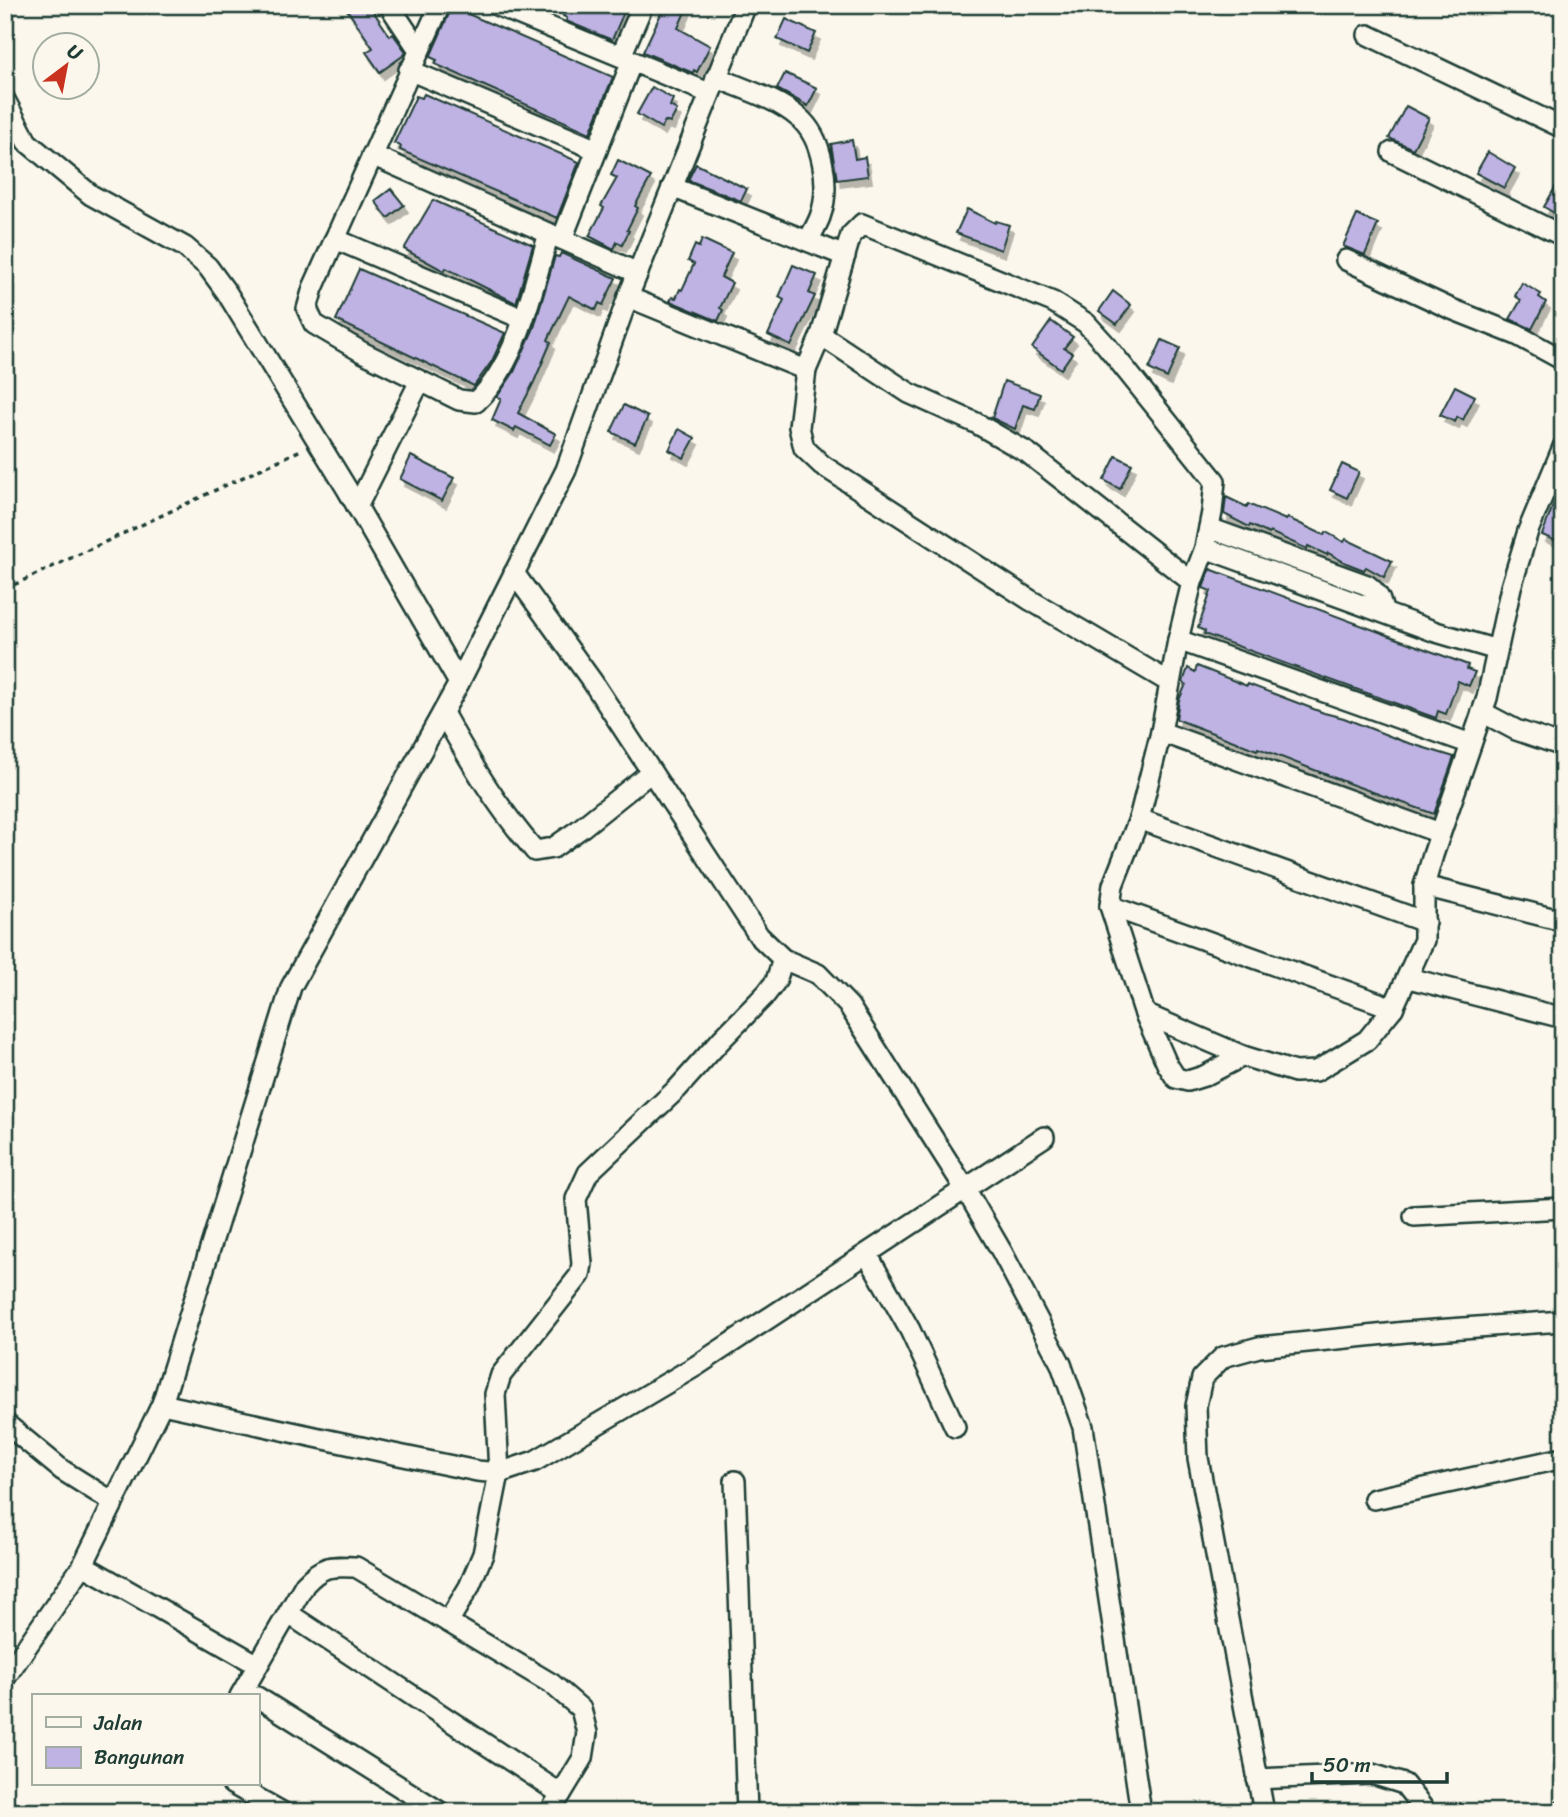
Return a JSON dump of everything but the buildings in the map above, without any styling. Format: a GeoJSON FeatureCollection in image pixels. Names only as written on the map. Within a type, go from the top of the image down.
{"type":"FeatureCollection","features":[{"type":"Feature","properties":{"kind":"street"},"geometry":{"type":"LineString","coordinates":[[389,5],[419,50]]}},
{"type":"Feature","properties":{"kind":"street"},"geometry":{"type":"LineString","coordinates":[[440,5],[313,288],[307,309],[314,324],[362,352],[459,400],[476,402],[490,390],[508,356],[555,236],[597,150],[643,5]]}},
{"type":"Feature","properties":{"kind":"street"},"geometry":{"type":"LineString","coordinates":[[496,5],[541,14],[626,59],[781,106],[799,117],[811,131],[822,163],[825,197],[820,217],[808,241]]}},
{"type":"Feature","properties":{"kind":"street"},"geometry":{"type":"LineString","coordinates":[[5,1678],[83,1565],[162,1404],[291,987],[459,683],[566,470],[628,297],[746,5]]}},
{"type":"Feature","properties":{"kind":"street"},"geometry":{"type":"LineString","coordinates":[[1368,34],[1563,128]]}},
{"type":"Feature","properties":{"kind":"street"},"geometry":{"type":"LineString","coordinates":[[409,70],[597,150]]}},
{"type":"Feature","properties":{"kind":"street"},"geometry":{"type":"LineString","coordinates":[[5,100],[27,142],[60,170],[91,195],[186,247],[208,267],[227,293],[318,442],[459,683]]}},
{"type":"Feature","properties":{"kind":"street"},"geometry":{"type":"LineString","coordinates":[[1392,152],[1563,236]]}},
{"type":"Feature","properties":{"kind":"street"},"geometry":{"type":"LineString","coordinates":[[372,155],[638,273]]}},
{"type":"Feature","properties":{"kind":"street"},"geometry":{"type":"LineString","coordinates":[[672,187],[845,256]]}},
{"type":"Feature","properties":{"kind":"street"},"geometry":{"type":"LineString","coordinates":[[1169,682],[1030,600],[822,465],[804,448],[799,427],[806,370],[821,335],[851,235],[863,224],[1053,302],[1086,323],[1215,481],[1205,548],[1192,582],[1178,640],[1161,733],[1139,819],[1113,885],[1110,906],[1145,1014],[1176,1078],[1188,1082],[1243,1056]]}},
{"type":"Feature","properties":{"kind":"street"},"geometry":{"type":"LineString","coordinates":[[335,239],[523,319]]}},
{"type":"Feature","properties":{"kind":"street"},"geometry":{"type":"LineString","coordinates":[[1346,260],[1449,308],[1517,335],[1563,360]]}},
{"type":"Feature","properties":{"kind":"street"},"geometry":{"type":"LineString","coordinates":[[628,297],[806,370]]}},
{"type":"Feature","properties":{"kind":"street"},"geometry":{"type":"LineString","coordinates":[[821,335],[909,393],[976,423],[1028,453],[1192,582]]}},
{"type":"Feature","properties":{"kind":"street"},"geometry":{"type":"LineString","coordinates":[[357,507],[420,381]]}},
{"type":"Feature","properties":{"kind":"street"},"geometry":{"type":"LineString","coordinates":[[1145,1014],[1243,1056],[1295,1072],[1316,1071],[1367,1040],[1393,1009],[1424,940],[1424,886],[1482,712],[1521,554],[1558,478],[1563,447]]}},
{"type":"Feature","properties":{"kind":"street"},"geometry":{"type":"LineString","coordinates":[[1209,528],[1367,585],[1376,591],[1382,612]]}},
{"type":"Feature","properties":{"kind":"street"},"geometry":{"type":"LineString","coordinates":[[1205,548],[1436,632],[1497,650]]}},
{"type":"Feature","properties":{"kind":"street"},"geometry":{"type":"LineString","coordinates":[[514,573],[592,681],[759,936],[783,960],[818,974],[849,1006],[1002,1252],[1062,1364],[1083,1427],[1141,1812]]}},
{"type":"Feature","properties":{"kind":"street"},"geometry":{"type":"LineString","coordinates":[[1178,640],[1471,744]]}},
{"type":"Feature","properties":{"kind":"street"},"geometry":{"type":"LineString","coordinates":[[1482,712],[1517,730],[1563,746]]}},
{"type":"Feature","properties":{"kind":"street"},"geometry":{"type":"LineString","coordinates":[[443,713],[477,775],[504,814],[535,851],[553,848],[652,772]]}},
{"type":"Feature","properties":{"kind":"street"},"geometry":{"type":"LineString","coordinates":[[1161,733],[1440,833]]}},
{"type":"Feature","properties":{"kind":"street"},"geometry":{"type":"LineString","coordinates":[[1139,819],[1425,922]]}},
{"type":"Feature","properties":{"kind":"street"},"geometry":{"type":"LineString","coordinates":[[1424,886],[1563,921]]}},
{"type":"Feature","properties":{"kind":"street"},"geometry":{"type":"LineString","coordinates":[[1110,906],[1393,1009]]}},
{"type":"Feature","properties":{"kind":"street"},"geometry":{"type":"LineString","coordinates":[[447,1622],[469,1587],[482,1554],[499,1473],[495,1394],[497,1383],[580,1275],[582,1264],[576,1199],[588,1173],[678,1088],[766,994],[776,981],[783,960]]}},
{"type":"Feature","properties":{"kind":"street"},"geometry":{"type":"LineString","coordinates":[[1409,978],[1563,1018]]}},
{"type":"Feature","properties":{"kind":"street"},"geometry":{"type":"LineString","coordinates":[[162,1404],[389,1453],[499,1473],[535,1461],[696,1366],[1044,1137]]}},
{"type":"Feature","properties":{"kind":"street"},"geometry":{"type":"LineString","coordinates":[[1414,1216],[1563,1208]]}},
{"type":"Feature","properties":{"kind":"street"},"geometry":{"type":"LineString","coordinates":[[867,1254],[910,1330],[955,1427]]}},
{"type":"Feature","properties":{"kind":"street"},"geometry":{"type":"LineString","coordinates":[[1264,1812],[1198,1458],[1196,1406],[1202,1378],[1223,1357],[1259,1347],[1406,1332],[1563,1321]]}},
{"type":"Feature","properties":{"kind":"street"},"geometry":{"type":"LineString","coordinates":[[5,1423],[62,1470],[113,1502]]}},
{"type":"Feature","properties":{"kind":"street"},"geometry":{"type":"LineString","coordinates":[[1374,1499],[1563,1458]]}},
{"type":"Feature","properties":{"kind":"street"},"geometry":{"type":"LineString","coordinates":[[734,1481],[747,1812]]}},
{"type":"Feature","properties":{"kind":"street"},"geometry":{"type":"LineString","coordinates":[[83,1565],[258,1665]]}},
{"type":"Feature","properties":{"kind":"street"},"geometry":{"type":"LineString","coordinates":[[249,1694],[258,1665],[305,1584],[318,1571],[335,1566],[356,1567],[552,1684],[581,1709],[587,1733],[583,1758],[550,1812]]}},
{"type":"Feature","properties":{"kind":"street"},"geometry":{"type":"LineString","coordinates":[[289,1614],[561,1794]]}},
{"type":"Feature","properties":{"kind":"street"},"geometry":{"type":"LineString","coordinates":[[259,1701],[440,1812]]}},
{"type":"Feature","properties":{"kind":"street"},"geometry":{"type":"LineString","coordinates":[[1257,1779],[1372,1774],[1404,1784],[1426,1812]]}},
{"type":"Feature","properties":{"kind":"street"},"geometry":{"type":"LineString","coordinates":[[236,1786],[282,1812]]}},
{"type":"Feature","properties":{"kind":"path"},"geometry":{"type":"LineString","coordinates":[[5,589],[318,442]]}}]}
